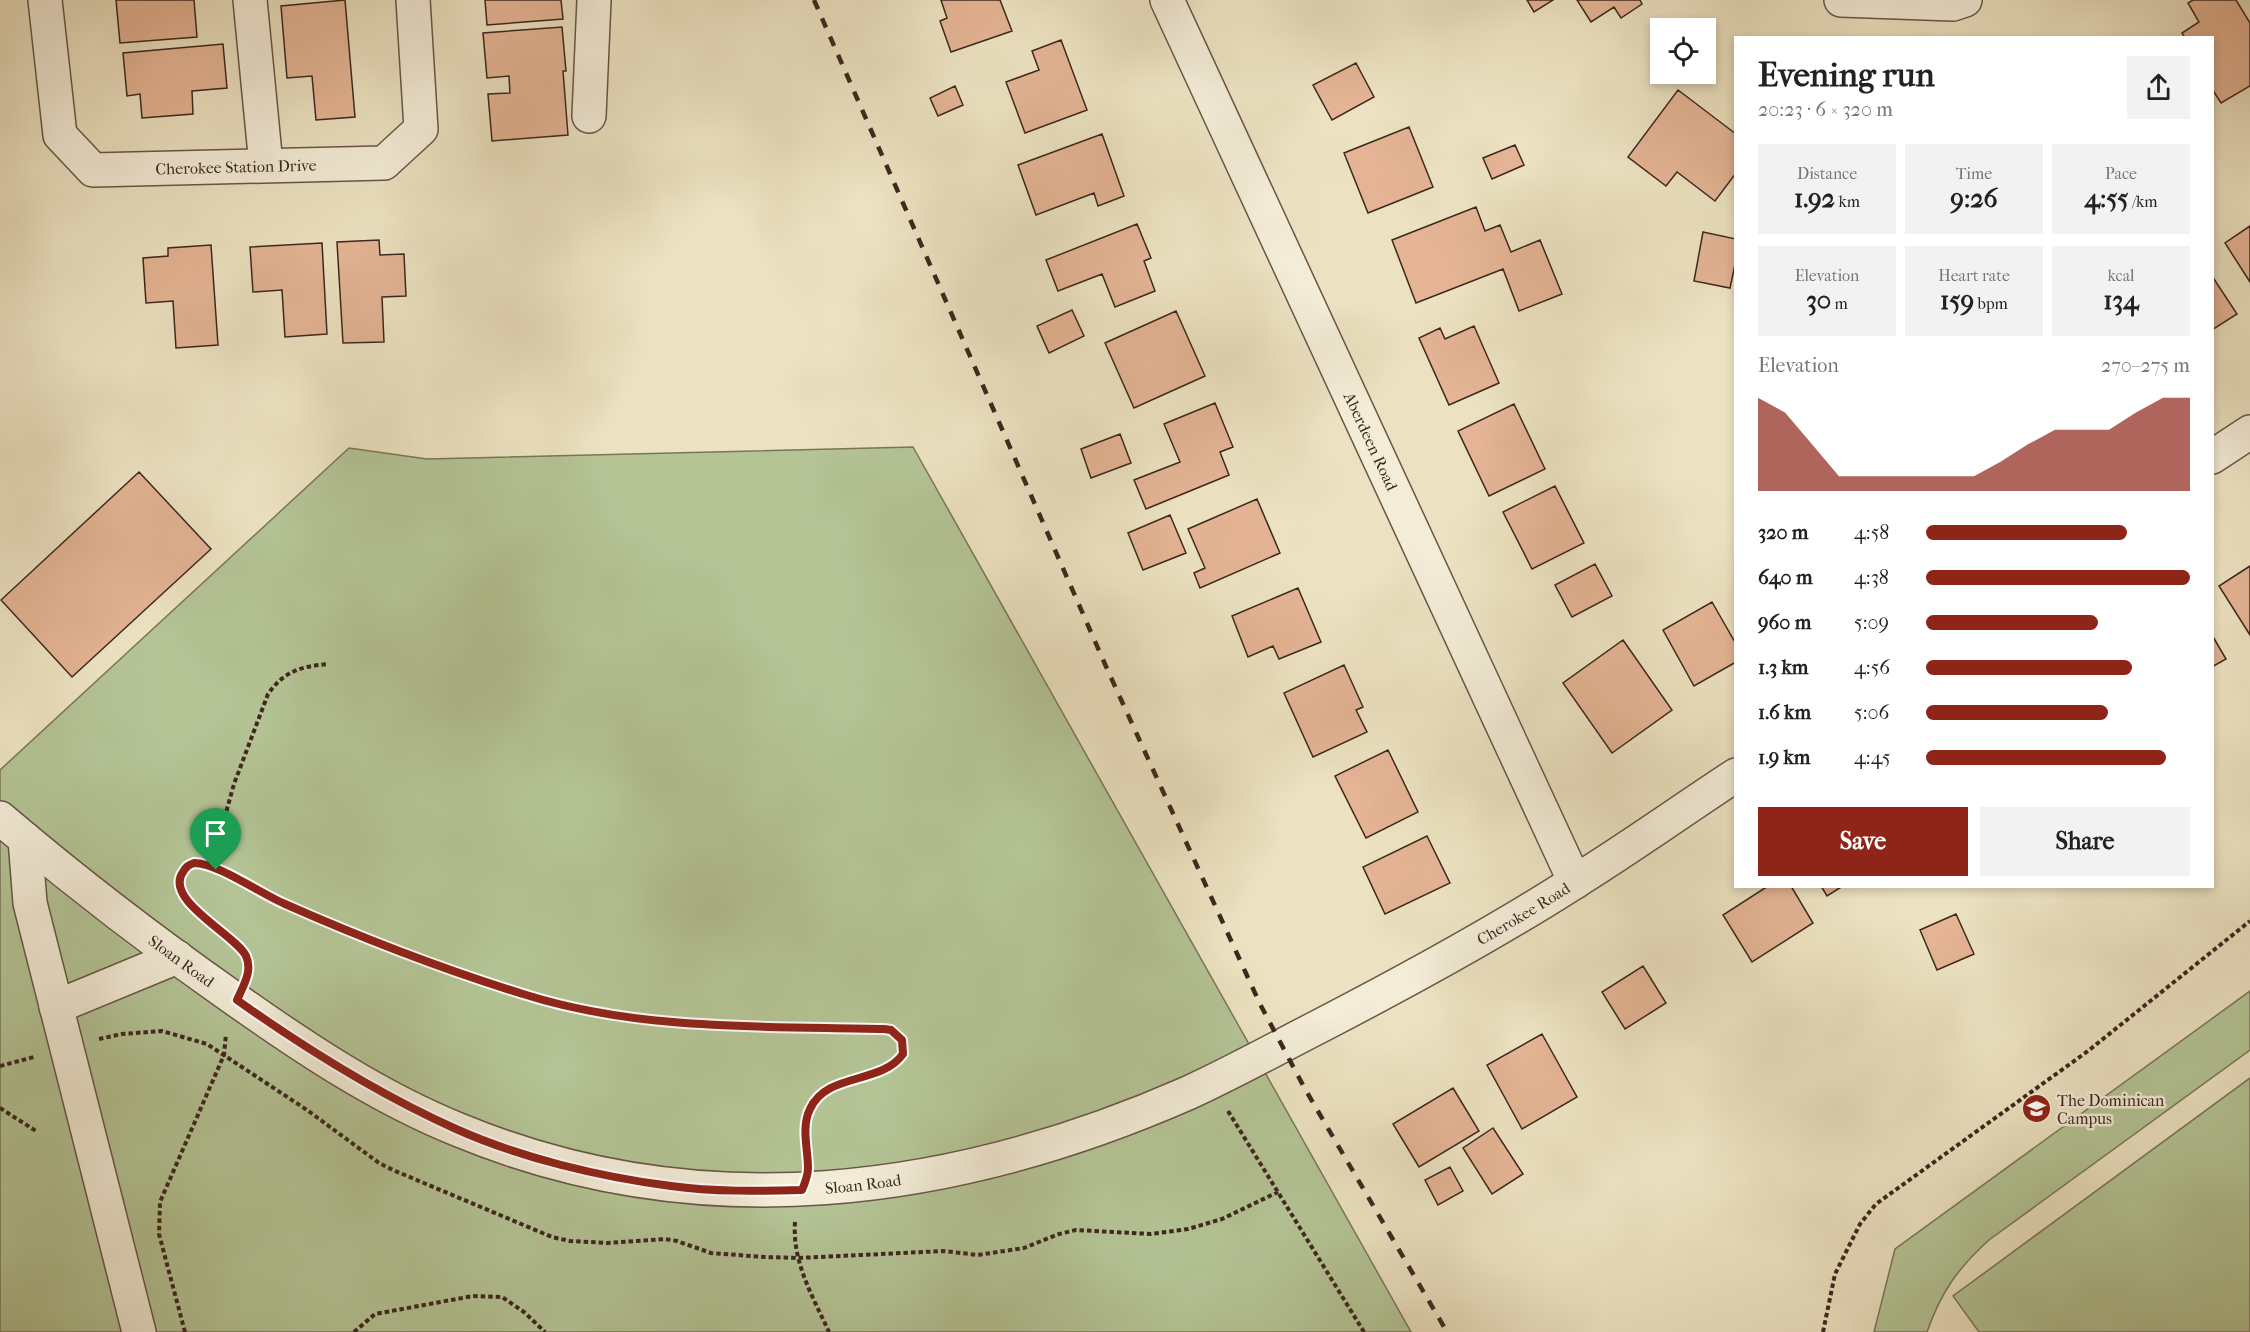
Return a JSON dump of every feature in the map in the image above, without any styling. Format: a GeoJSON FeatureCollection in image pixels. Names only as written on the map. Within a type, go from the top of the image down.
{"type":"FeatureCollection","features":[{"type":"Feature","properties":{"kind":"street","name":"Cherokee Station Drive"},"geometry":{"type":"LineString","coordinates":[[45,0],[60,135],[93,170],[384,163],[421,129],[413,0]]}},
{"type":"Feature","properties":{"kind":"street"},"geometry":{"type":"LineString","coordinates":[[250,0],[266,165]]}},
{"type":"Feature","properties":{"kind":"street"},"geometry":{"type":"LineString","coordinates":[[589,116],[594,0]]}},
{"type":"Feature","properties":{"kind":"street","name":"Aberdeen Road"},"geometry":{"type":"LineString","coordinates":[[1167,0],[1575,882]]}},
{"type":"Feature","properties":{"kind":"street"},"geometry":{"type":"LineString","coordinates":[[1841,0],[1953,4],[1965,0]]}},
{"type":"Feature","properties":{"kind":"street"},"geometry":{"type":"LineString","coordinates":[[2214,456],[2250,432]]}},
{"type":"Feature","properties":{"kind":"street","name":"Cherokee Road"},"geometry":{"type":"LineString","coordinates":[[1301,1036],[1471,945],[1575,882],[1734,776]]}},
{"type":"Feature","properties":{"kind":"street","name":"Sloan Road"},"geometry":{"type":"LineString","coordinates":[[0,818],[177,957],[309,1049],[380,1091],[457,1130],[498,1145],[565,1165],[635,1181],[703,1189],[802,1190],[895,1181],[991,1161],[1058,1141],[1154,1107],[1210,1083],[1301,1036]]}},
{"type":"Feature","properties":{"kind":"street"},"geometry":{"type":"LineString","coordinates":[[25,839],[30,903],[140,1332]]}},
{"type":"Feature","properties":{"kind":"street"},"geometry":{"type":"LineString","coordinates":[[56,1007],[177,957]]}},
{"type":"Feature","properties":{"kind":"path"},"geometry":{"type":"LineString","coordinates":[[216,870],[225,816],[234,784],[268,694],[275,683],[294,670],[304,666],[329,664]]}},
{"type":"Feature","properties":{"kind":"path"},"geometry":{"type":"LineString","coordinates":[[185,1332],[159,1234],[160,1202],[225,1055],[227,1020],[248,973],[245,954],[191,904],[182,891],[179,880],[185,869],[194,863],[216,870],[281,902],[373,941],[555,1004],[647,1020],[891,1030],[902,1040],[903,1054],[898,1061],[882,1071],[833,1087],[814,1101],[809,1110],[806,1136],[808,1170],[796,1214],[795,1242],[805,1282],[829,1332]]}},
{"type":"Feature","properties":{"kind":"path"},"geometry":{"type":"LineString","coordinates":[[1822,1332],[1835,1274],[1860,1224],[1876,1204],[2088,1051],[2250,921]]}},
{"type":"Feature","properties":{"kind":"path"},"geometry":{"type":"LineString","coordinates":[[1210,1083],[1364,1332]]}},
{"type":"Feature","properties":{"kind":"path"},"geometry":{"type":"LineString","coordinates":[[0,1108],[36,1131]]}},
{"type":"Feature","properties":{"kind":"path"},"geometry":{"type":"LineString","coordinates":[[354,1332],[375,1314],[473,1296],[502,1297],[524,1312],[545,1332]]}},
{"type":"Feature","properties":{"kind":"green space"},"geometry":{"type":"Polygon","coordinates":[[[913,447],[1411,1332],[0,1332],[0,770],[349,448],[427,459],[913,447]]]}},
{"type":"Feature","properties":{"kind":"green space"},"geometry":{"type":"Polygon","coordinates":[[[2250,991],[2250,1050],[1989,1240],[1959,1271],[1938,1305],[1927,1332],[1874,1332],[1895,1249],[2250,991]]]}},
{"type":"Feature","properties":{"kind":"green space"},"geometry":{"type":"Polygon","coordinates":[[[2250,1078],[2250,1332],[1979,1332],[1953,1296],[2250,1078]]]}},
{"type":"Feature","properties":{"kind":"building"},"geometry":{"type":"Polygon","coordinates":[[[116,0],[194,0],[197,37],[120,43],[116,0]]]}},
{"type":"Feature","properties":{"kind":"building"},"geometry":{"type":"Polygon","coordinates":[[[345,0],[355,117],[316,120],[312,76],[287,78],[281,6],[345,0]]]}},
{"type":"Feature","properties":{"kind":"building"},"geometry":{"type":"Polygon","coordinates":[[[485,0],[561,0],[563,19],[487,25],[485,0]]]}},
{"type":"Feature","properties":{"kind":"building"},"geometry":{"type":"Polygon","coordinates":[[[941,0],[1000,0],[1012,31],[951,52],[940,21],[947,18],[941,0]]]}},
{"type":"Feature","properties":{"kind":"building"},"geometry":{"type":"Polygon","coordinates":[[[1527,0],[1553,0],[1534,12],[1527,0]]]}},
{"type":"Feature","properties":{"kind":"building"},"geometry":{"type":"Polygon","coordinates":[[[1577,0],[1640,0],[1642,4],[1621,18],[1614,7],[1591,22],[1577,0]]]}},
{"type":"Feature","properties":{"kind":"building"},"geometry":{"type":"Polygon","coordinates":[[[2193,0],[2236,0],[2250,23],[2250,86],[2221,103],[2214,92],[2214,36],[2184,36],[2182,33],[2199,22],[2188,3],[2193,0]]]}},
{"type":"Feature","properties":{"kind":"building"},"geometry":{"type":"Polygon","coordinates":[[[562,27],[568,135],[492,141],[488,94],[510,93],[509,76],[487,78],[483,33],[562,27]]]}},
{"type":"Feature","properties":{"kind":"building"},"geometry":{"type":"Polygon","coordinates":[[[1061,40],[1087,110],[1025,133],[1006,82],[1039,70],[1032,51],[1061,40]]]}},
{"type":"Feature","properties":{"kind":"building"},"geometry":{"type":"Polygon","coordinates":[[[223,44],[227,88],[192,91],[193,114],[142,118],[140,94],[127,96],[123,53],[223,44]]]}},
{"type":"Feature","properties":{"kind":"building"},"geometry":{"type":"Polygon","coordinates":[[[1356,63],[1374,97],[1332,120],[1313,85],[1356,63]]]}},
{"type":"Feature","properties":{"kind":"building"},"geometry":{"type":"Polygon","coordinates":[[[955,86],[963,105],[938,116],[930,98],[955,86]]]}},
{"type":"Feature","properties":{"kind":"building"},"geometry":{"type":"Polygon","coordinates":[[[1678,90],[1734,132],[1734,176],[1715,201],[1677,172],[1666,186],[1628,157],[1678,90]]]}},
{"type":"Feature","properties":{"kind":"building"},"geometry":{"type":"Polygon","coordinates":[[[1409,127],[1433,187],[1368,213],[1344,153],[1409,127]]]}},
{"type":"Feature","properties":{"kind":"building"},"geometry":{"type":"Polygon","coordinates":[[[1102,134],[1124,196],[1098,206],[1094,193],[1036,215],[1018,165],[1102,134]]]}},
{"type":"Feature","properties":{"kind":"building"},"geometry":{"type":"Polygon","coordinates":[[[1515,145],[1524,165],[1492,179],[1483,158],[1515,145]]]}},
{"type":"Feature","properties":{"kind":"building"},"geometry":{"type":"Polygon","coordinates":[[[1476,207],[1485,231],[1500,225],[1511,252],[1540,240],[1562,294],[1519,311],[1503,269],[1416,303],[1392,240],[1476,207]]]}},
{"type":"Feature","properties":{"kind":"building"},"geometry":{"type":"Polygon","coordinates":[[[1137,224],[1151,258],[1144,261],[1155,291],[1115,307],[1102,274],[1058,291],[1046,260],[1137,224]]]}},
{"type":"Feature","properties":{"kind":"building"},"geometry":{"type":"Polygon","coordinates":[[[2250,226],[2250,282],[2225,243],[2250,226]]]}},
{"type":"Feature","properties":{"kind":"building"},"geometry":{"type":"Polygon","coordinates":[[[1703,232],[1734,239],[1734,269],[1730,288],[1694,281],[1703,232]]]}},
{"type":"Feature","properties":{"kind":"building"},"geometry":{"type":"Polygon","coordinates":[[[379,240],[380,255],[404,254],[406,296],[382,297],[384,342],[343,343],[337,242],[379,240]]]}},
{"type":"Feature","properties":{"kind":"building"},"geometry":{"type":"Polygon","coordinates":[[[322,243],[327,334],[285,337],[282,290],[253,292],[250,247],[322,243]]]}},
{"type":"Feature","properties":{"kind":"building"},"geometry":{"type":"Polygon","coordinates":[[[211,245],[218,345],[176,348],[173,301],[146,303],[143,258],[168,256],[168,248],[211,245]]]}},
{"type":"Feature","properties":{"kind":"building"},"geometry":{"type":"Polygon","coordinates":[[[2214,279],[2237,314],[2214,329],[2214,279]]]}},
{"type":"Feature","properties":{"kind":"building"},"geometry":{"type":"Polygon","coordinates":[[[1072,310],[1084,336],[1049,353],[1037,326],[1072,310]]]}},
{"type":"Feature","properties":{"kind":"building"},"geometry":{"type":"Polygon","coordinates":[[[1176,311],[1205,376],[1134,408],[1105,343],[1176,311]]]}},
{"type":"Feature","properties":{"kind":"building"},"geometry":{"type":"Polygon","coordinates":[[[1474,326],[1499,383],[1449,405],[1419,338],[1440,328],[1445,339],[1474,326]]]}},
{"type":"Feature","properties":{"kind":"building"},"geometry":{"type":"Polygon","coordinates":[[[1215,403],[1233,447],[1220,452],[1229,475],[1146,509],[1134,480],[1180,462],[1164,424],[1215,403]]]}},
{"type":"Feature","properties":{"kind":"building"},"geometry":{"type":"Polygon","coordinates":[[[1514,404],[1545,469],[1489,496],[1458,431],[1514,404]]]}},
{"type":"Feature","properties":{"kind":"building"},"geometry":{"type":"Polygon","coordinates":[[[1120,434],[1131,463],[1091,478],[1081,449],[1120,434]]]}},
{"type":"Feature","properties":{"kind":"building"},"geometry":{"type":"Polygon","coordinates":[[[139,472],[211,549],[72,677],[1,600],[139,472]]]}},
{"type":"Feature","properties":{"kind":"building"},"geometry":{"type":"Polygon","coordinates":[[[1555,486],[1584,543],[1532,569],[1503,512],[1555,486]]]}},
{"type":"Feature","properties":{"kind":"building"},"geometry":{"type":"Polygon","coordinates":[[[1257,499],[1280,553],[1200,588],[1194,573],[1205,568],[1188,529],[1257,499]]]}},
{"type":"Feature","properties":{"kind":"building"},"geometry":{"type":"Polygon","coordinates":[[[1170,515],[1186,553],[1143,570],[1128,533],[1170,515]]]}},
{"type":"Feature","properties":{"kind":"building"},"geometry":{"type":"Polygon","coordinates":[[[1595,564],[1612,596],[1572,617],[1555,585],[1595,564]]]}},
{"type":"Feature","properties":{"kind":"building"},"geometry":{"type":"Polygon","coordinates":[[[2250,566],[2250,635],[2219,586],[2250,566]]]}},
{"type":"Feature","properties":{"kind":"building"},"geometry":{"type":"Polygon","coordinates":[[[1298,588],[1321,642],[1279,659],[1273,646],[1248,657],[1232,616],[1298,588]]]}},
{"type":"Feature","properties":{"kind":"building"},"geometry":{"type":"Polygon","coordinates":[[[1712,602],[1734,640],[1734,663],[1694,686],[1663,630],[1712,602]]]}},
{"type":"Feature","properties":{"kind":"building"},"geometry":{"type":"Polygon","coordinates":[[[2214,638],[2226,659],[2214,666],[2214,638]]]}},
{"type":"Feature","properties":{"kind":"building"},"geometry":{"type":"Polygon","coordinates":[[[1623,640],[1672,710],[1612,753],[1563,683],[1623,640]]]}},
{"type":"Feature","properties":{"kind":"building"},"geometry":{"type":"Polygon","coordinates":[[[1344,665],[1363,707],[1356,710],[1367,732],[1313,757],[1284,693],[1344,665]]]}},
{"type":"Feature","properties":{"kind":"building"},"geometry":{"type":"Polygon","coordinates":[[[1388,750],[1418,812],[1366,838],[1335,776],[1388,750]]]}},
{"type":"Feature","properties":{"kind":"building"},"geometry":{"type":"Polygon","coordinates":[[[1427,836],[1450,883],[1385,914],[1363,867],[1427,836]]]}},
{"type":"Feature","properties":{"kind":"building"},"geometry":{"type":"Polygon","coordinates":[[[1765,888],[1792,888],[1813,923],[1752,962],[1723,915],[1765,888]]]}},
{"type":"Feature","properties":{"kind":"building"},"geometry":{"type":"Polygon","coordinates":[[[1822,888],[1840,888],[1827,896],[1822,888]]]}},
{"type":"Feature","properties":{"kind":"building"},"geometry":{"type":"Polygon","coordinates":[[[1956,914],[1974,954],[1937,970],[1920,930],[1956,914]]]}},
{"type":"Feature","properties":{"kind":"building"},"geometry":{"type":"Polygon","coordinates":[[[1643,966],[1666,1003],[1625,1029],[1602,992],[1643,966]]]}},
{"type":"Feature","properties":{"kind":"building"},"geometry":{"type":"Polygon","coordinates":[[[1542,1034],[1577,1097],[1522,1129],[1487,1065],[1542,1034]]]}},
{"type":"Feature","properties":{"kind":"building"},"geometry":{"type":"Polygon","coordinates":[[[1453,1088],[1479,1131],[1419,1167],[1393,1124],[1453,1088]]]}},
{"type":"Feature","properties":{"kind":"building"},"geometry":{"type":"Polygon","coordinates":[[[1493,1128],[1523,1174],[1492,1194],[1463,1148],[1493,1128]]]}},
{"type":"Feature","properties":{"kind":"building"},"geometry":{"type":"Polygon","coordinates":[[[1450,1167],[1463,1191],[1438,1205],[1425,1180],[1450,1167]]]}},
{"type":"Feature","properties":{"kind":"railway"},"geometry":{"type":"LineString","coordinates":[[814,0],[1108,671],[1260,1004],[1305,1089],[1447,1332]]}},
{"type":"Feature","properties":{"kind":"place","name":"The Dominican Campus"},"geometry":{"type":"Point","coordinates":[2036,1109]}},
{"type":"Feature","properties":{"kind":"route"},"geometry":{"type":"LineString","coordinates":[[194,863],[216,870],[281,902],[373,941],[555,1004],[636,1019],[795,1028],[891,1030],[902,1040],[903,1054],[891,1067],[833,1087],[814,1101],[806,1121],[808,1170],[802,1190],[767,1191],[672,1186],[635,1181],[565,1165],[498,1145],[457,1130],[425,1114],[335,1066],[237,1000],[248,973],[245,954],[191,904],[182,891],[179,880],[185,869],[194,863]]}}]}
